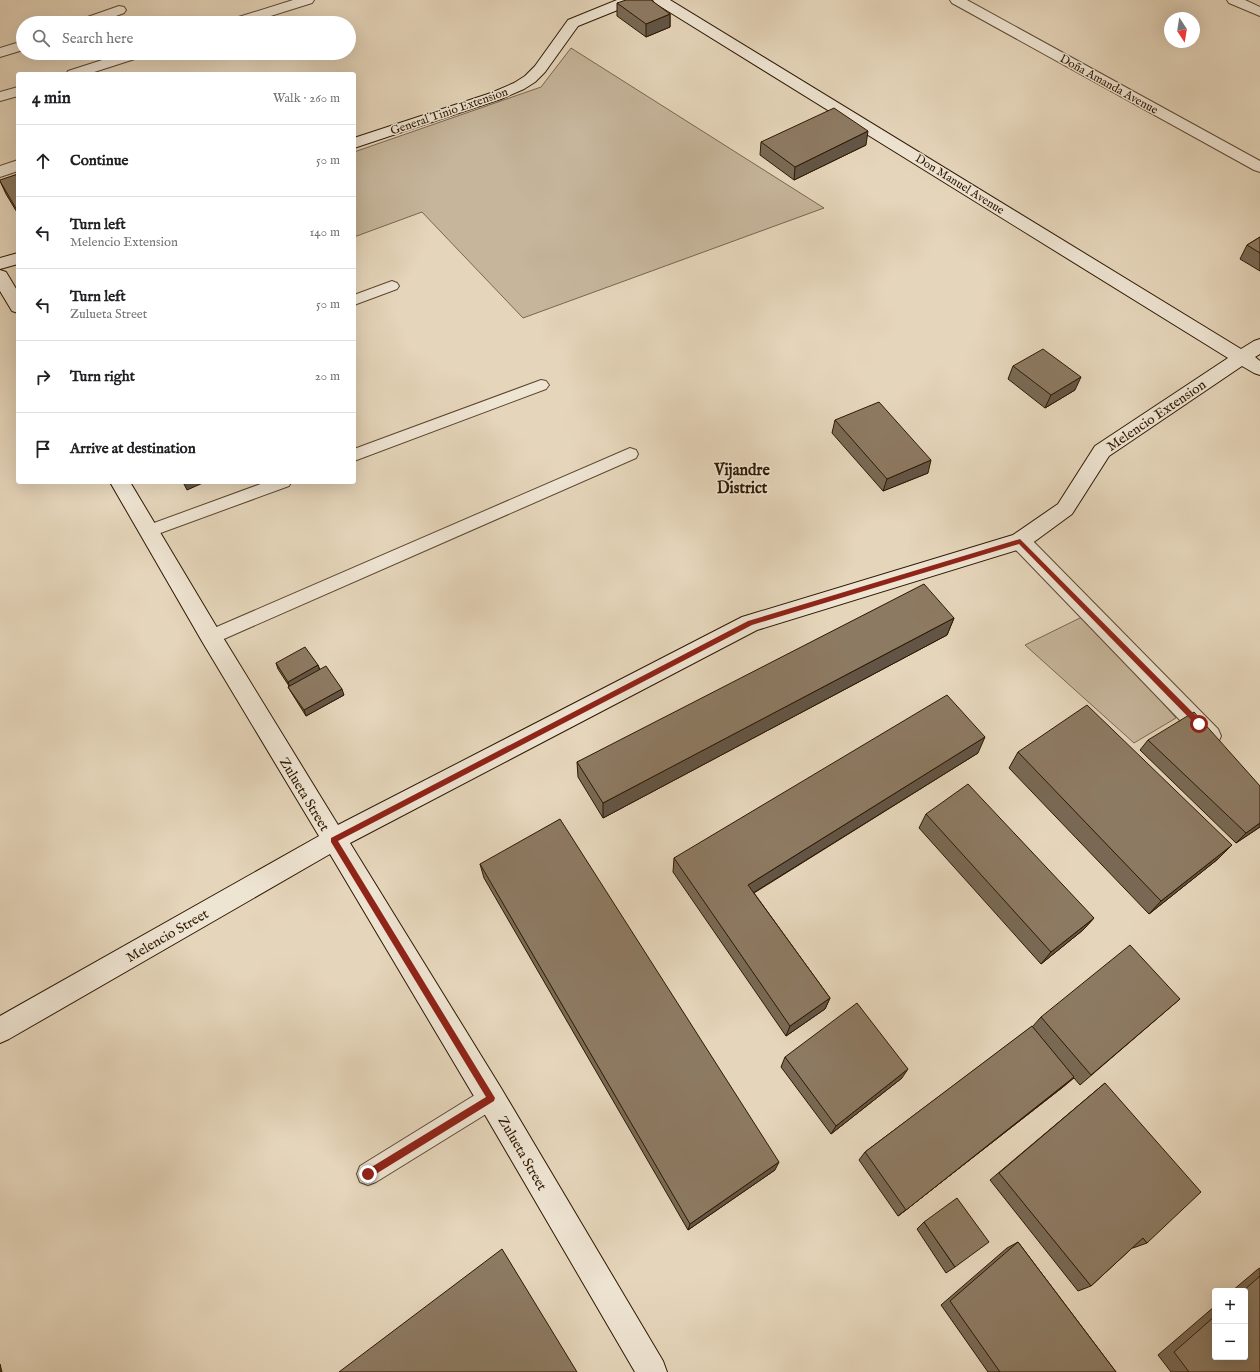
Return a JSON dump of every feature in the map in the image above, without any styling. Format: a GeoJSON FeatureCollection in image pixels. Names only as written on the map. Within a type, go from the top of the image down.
{"type":"FeatureCollection","features":[{"type":"Feature","properties":{"kind":"street"},"geometry":{"type":"LineString","coordinates":[[256,16],[307,0]]}},
{"type":"Feature","properties":{"kind":"street","name":"General Tinio Extension"},"geometry":{"type":"LineString","coordinates":[[356,142],[496,96],[518,86],[540,69],[573,23],[630,0]]}},
{"type":"Feature","properties":{"kind":"street","name":"Don Manuel Avenue"},"geometry":{"type":"LineString","coordinates":[[660,0],[1252,363]]}},
{"type":"Feature","properties":{"kind":"street","name":"Doña Amanda Avenue"},"geometry":{"type":"LineString","coordinates":[[957,0],[1260,167]]}},
{"type":"Feature","properties":{"kind":"street"},"geometry":{"type":"LineString","coordinates":[[1234,0],[1260,12]]}},
{"type":"Feature","properties":{"kind":"street"},"geometry":{"type":"LineString","coordinates":[[103,16],[119,10]]}},
{"type":"Feature","properties":{"kind":"street"},"geometry":{"type":"LineString","coordinates":[[0,53],[16,47]]}},
{"type":"Feature","properties":{"kind":"street"},"geometry":{"type":"LineString","coordinates":[[79,72],[117,60]]}},
{"type":"Feature","properties":{"kind":"street"},"geometry":{"type":"LineString","coordinates":[[0,97],[16,92]]}},
{"type":"Feature","properties":{"kind":"street"},"geometry":{"type":"LineString","coordinates":[[0,172],[16,166]]}},
{"type":"Feature","properties":{"kind":"street"},"geometry":{"type":"LineString","coordinates":[[0,264],[16,259]]}},
{"type":"Feature","properties":{"kind":"street"},"geometry":{"type":"LineString","coordinates":[[0,276],[16,303]]}},
{"type":"Feature","properties":{"kind":"street","name":"Melencio Extension"},"geometry":{"type":"LineString","coordinates":[[333,840],[750,623],[1020,541],[1065,510],[1102,451],[1252,363],[1260,345]]}},
{"type":"Feature","properties":{"kind":"street","name":"Zulueta Street"},"geometry":{"type":"LineString","coordinates":[[121,484],[333,840],[491,1098],[652,1372]]}},
{"type":"Feature","properties":{"kind":"street"},"geometry":{"type":"LineString","coordinates":[[1020,541],[1199,724],[1224,752]]}},
{"type":"Feature","properties":{"kind":"street","name":"Melencio Street"},"geometry":{"type":"LineString","coordinates":[[0,1030],[333,840]]}},
{"type":"Feature","properties":{"kind":"lane"},"geometry":{"type":"LineString","coordinates":[[356,299],[392,286]]}},
{"type":"Feature","properties":{"kind":"lane"},"geometry":{"type":"LineString","coordinates":[[356,454],[541,385]]}},
{"type":"Feature","properties":{"kind":"lane"},"geometry":{"type":"LineString","coordinates":[[211,637],[630,454]]}},
{"type":"Feature","properties":{"kind":"lane"},"geometry":{"type":"LineString","coordinates":[[149,531],[278,484]]}},
{"type":"Feature","properties":{"kind":"lane"},"geometry":{"type":"LineString","coordinates":[[368,1174],[491,1098]]}},
{"type":"Feature","properties":{"kind":"shaded area"},"geometry":{"type":"Polygon","coordinates":[[[571,48],[824,208],[523,318],[422,212],[356,236],[356,151],[541,87],[571,48]]]}},
{"type":"Feature","properties":{"kind":"shaded area"},"geometry":{"type":"Polygon","coordinates":[[[1086,615],[1176,718],[1134,743],[1025,645],[1086,615]]]}},
{"type":"Feature","properties":{"kind":"building"},"geometry":{"type":"Polygon","coordinates":[[[626,0],[651,0],[670,14],[646,24],[617,3],[626,0]]]}},
{"type":"Feature","properties":{"kind":"building"},"geometry":{"type":"Polygon","coordinates":[[[834,108],[868,131],[795,167],[761,142],[834,108]]]}},
{"type":"Feature","properties":{"kind":"building"},"geometry":{"type":"Polygon","coordinates":[[[16,175],[16,209],[0,181],[16,175]]]}},
{"type":"Feature","properties":{"kind":"building"},"geometry":{"type":"Polygon","coordinates":[[[1260,237],[1260,253],[1247,245],[1260,237]]]}},
{"type":"Feature","properties":{"kind":"building"},"geometry":{"type":"Polygon","coordinates":[[[1043,349],[1081,377],[1051,395],[1013,366],[1043,349]]]}},
{"type":"Feature","properties":{"kind":"building"},"geometry":{"type":"Polygon","coordinates":[[[879,402],[931,460],[887,479],[835,420],[879,402]]]}},
{"type":"Feature","properties":{"kind":"building"},"geometry":{"type":"Polygon","coordinates":[[[924,584],[954,618],[603,803],[577,762],[924,584]]]}},
{"type":"Feature","properties":{"kind":"building"},"geometry":{"type":"Polygon","coordinates":[[[305,647],[318,665],[288,682],[276,663],[305,647]]]}},
{"type":"Feature","properties":{"kind":"building"},"geometry":{"type":"Polygon","coordinates":[[[326,666],[342,689],[304,710],[288,687],[326,666]]]}},
{"type":"Feature","properties":{"kind":"building"},"geometry":{"type":"Polygon","coordinates":[[[947,695],[985,737],[748,885],[830,998],[790,1026],[674,858],[947,695]]]}},
{"type":"Feature","properties":{"kind":"building"},"geometry":{"type":"Polygon","coordinates":[[[1087,705],[1232,845],[1161,901],[1018,752],[1087,705]]]}},
{"type":"Feature","properties":{"kind":"building"},"geometry":{"type":"Polygon","coordinates":[[[1194,712],[1260,786],[1260,823],[1246,833],[1148,740],[1194,712]]]}},
{"type":"Feature","properties":{"kind":"building"},"geometry":{"type":"Polygon","coordinates":[[[968,784],[1094,918],[1051,952],[926,814],[968,784]]]}},
{"type":"Feature","properties":{"kind":"building"},"geometry":{"type":"Polygon","coordinates":[[[560,819],[779,1162],[690,1224],[480,864],[560,819]]]}},
{"type":"Feature","properties":{"kind":"building"},"geometry":{"type":"Polygon","coordinates":[[[1130,945],[1180,999],[1091,1075],[1041,1017],[1130,945]]]}},
{"type":"Feature","properties":{"kind":"building"},"geometry":{"type":"Polygon","coordinates":[[[857,1003],[908,1069],[836,1126],[785,1057],[857,1003]]]}},
{"type":"Feature","properties":{"kind":"building"},"geometry":{"type":"Polygon","coordinates":[[[1032,1026],[1074,1077],[906,1210],[865,1152],[1032,1026]]]}},
{"type":"Feature","properties":{"kind":"building"},"geometry":{"type":"Polygon","coordinates":[[[1105,1083],[1201,1192],[1147,1243],[1143,1238],[1091,1286],[999,1173],[1105,1083]]]}},
{"type":"Feature","properties":{"kind":"building"},"geometry":{"type":"Polygon","coordinates":[[[957,1198],[989,1242],[955,1267],[924,1222],[957,1198]]]}},
{"type":"Feature","properties":{"kind":"building"},"geometry":{"type":"Polygon","coordinates":[[[1018,1242],[1116,1372],[1000,1372],[950,1301],[1018,1242]]]}},
{"type":"Feature","properties":{"kind":"building"},"geometry":{"type":"Polygon","coordinates":[[[502,1249],[577,1372],[339,1372],[502,1249]]]}},
{"type":"Feature","properties":{"kind":"building"},"geometry":{"type":"Polygon","coordinates":[[[1260,1276],[1260,1372],[1189,1372],[1174,1352],[1212,1319],[1212,1360],[1248,1360],[1248,1288],[1246,1288],[1260,1276]]]}},
{"type":"Feature","properties":{"kind":"district","name":"Vijandre District"},"geometry":{"type":"Point","coordinates":[742,478]}},
{"type":"Feature","properties":{"kind":"route"},"geometry":{"type":"LineString","coordinates":[[368,1174],[491,1098],[333,840],[750,623],[1020,541],[1199,724]]}}]}
